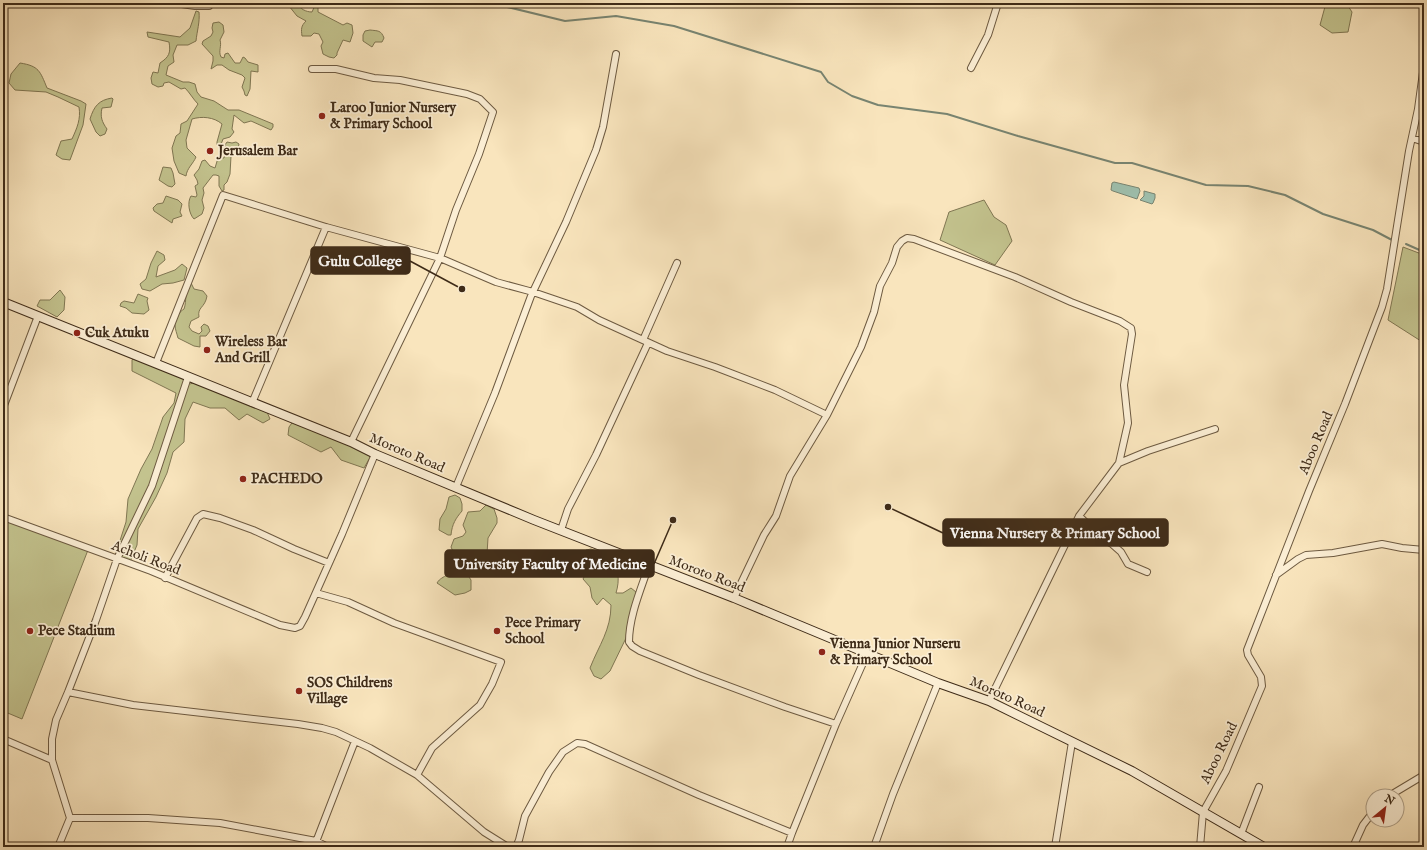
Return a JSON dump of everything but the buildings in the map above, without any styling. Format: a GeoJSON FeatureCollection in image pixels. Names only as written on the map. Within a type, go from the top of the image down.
{"type":"FeatureCollection","features":[{"type":"Feature","properties":{"kind":"main road","name":"Moroto Road"},"geometry":{"type":"LineString","coordinates":[[3,302],[351,442],[375,454],[561,530],[734,598],[938,683],[990,701],[1132,770],[1264,847]]}},
{"type":"Feature","properties":{"kind":"street"},"geometry":{"type":"LineString","coordinates":[[176,3],[209,6]]}},
{"type":"Feature","properties":{"kind":"street"},"geometry":{"type":"LineString","coordinates":[[971,68],[988,35],[998,3]]}},
{"type":"Feature","properties":{"kind":"street"},"geometry":{"type":"LineString","coordinates":[[456,487],[495,393],[533,292],[566,222],[596,150],[603,127],[616,54]]}},
{"type":"Feature","properties":{"kind":"street","name":"Aboo Road"},"geometry":{"type":"LineString","coordinates":[[1203,812],[1226,771],[1261,691],[1261,677],[1247,650],[1382,307],[1387,289],[1409,151],[1418,109],[1424,65]]}},
{"type":"Feature","properties":{"kind":"street"},"geometry":{"type":"LineString","coordinates":[[312,69],[336,69],[374,78],[400,80],[467,94],[480,99],[493,110],[485,137],[456,210],[440,258],[351,442]]}},
{"type":"Feature","properties":{"kind":"street"},"geometry":{"type":"LineString","coordinates":[[1412,138],[1424,142]]}},
{"type":"Feature","properties":{"kind":"street"},"geometry":{"type":"LineString","coordinates":[[156,363],[223,195],[326,227],[440,258],[496,282],[533,292],[577,307],[599,320],[667,352],[715,367],[775,390],[827,415]]}},
{"type":"Feature","properties":{"kind":"street"},"geometry":{"type":"LineString","coordinates":[[252,403],[326,227]]}},
{"type":"Feature","properties":{"kind":"street"},"geometry":{"type":"LineString","coordinates":[[734,598],[764,535],[776,516],[790,476],[827,415],[864,342],[874,312],[880,286],[892,263],[897,247],[902,241],[907,238],[914,239],[1015,277],[1120,321],[1131,328],[1132,334],[1124,385],[1128,422],[1120,463],[1079,516],[990,701]]}},
{"type":"Feature","properties":{"kind":"street"},"geometry":{"type":"LineString","coordinates":[[561,530],[568,509],[596,455],[646,342],[676,263]]}},
{"type":"Feature","properties":{"kind":"street"},"geometry":{"type":"LineString","coordinates":[[3,408],[38,316]]}},
{"type":"Feature","properties":{"kind":"street"},"geometry":{"type":"LineString","coordinates":[[58,847],[70,818],[52,760],[52,738],[56,720],[96,620],[117,559],[152,486],[188,377]]}},
{"type":"Feature","properties":{"kind":"street"},"geometry":{"type":"LineString","coordinates":[[1120,463],[1148,451],[1215,428]]}},
{"type":"Feature","properties":{"kind":"street"},"geometry":{"type":"LineString","coordinates":[[375,454],[316,593],[348,602],[394,623],[501,662],[492,684],[480,704],[432,748],[417,775]]}},
{"type":"Feature","properties":{"kind":"street"},"geometry":{"type":"LineString","coordinates":[[165,578],[198,518],[203,514],[220,518],[253,530],[329,563]]}},
{"type":"Feature","properties":{"kind":"street"},"geometry":{"type":"LineString","coordinates":[[1079,516],[1102,539],[1112,544],[1121,552],[1128,564],[1147,572]]}},
{"type":"Feature","properties":{"kind":"street","name":"Acholi Road"},"geometry":{"type":"LineString","coordinates":[[3,517],[151,571],[290,628],[300,626],[316,593]]}},
{"type":"Feature","properties":{"kind":"street"},"geometry":{"type":"LineString","coordinates":[[1276,575],[1306,555],[1333,553],[1382,544],[1424,550]]}},
{"type":"Feature","properties":{"kind":"street"},"geometry":{"type":"LineString","coordinates":[[649,565],[631,625],[629,642],[632,646],[640,651],[699,675],[836,724]]}},
{"type":"Feature","properties":{"kind":"street"},"geometry":{"type":"LineString","coordinates":[[787,847],[836,724],[867,654]]}},
{"type":"Feature","properties":{"kind":"street"},"geometry":{"type":"LineString","coordinates":[[874,847],[891,800],[938,683]]}},
{"type":"Feature","properties":{"kind":"street"},"geometry":{"type":"LineString","coordinates":[[68,692],[133,705],[298,724],[336,732],[355,740],[417,775],[484,832],[508,847]]}},
{"type":"Feature","properties":{"kind":"street"},"geometry":{"type":"LineString","coordinates":[[3,739],[52,760]]}},
{"type":"Feature","properties":{"kind":"street"},"geometry":{"type":"LineString","coordinates":[[315,844],[355,740]]}},
{"type":"Feature","properties":{"kind":"street"},"geometry":{"type":"LineString","coordinates":[[1056,847],[1072,742]]}},
{"type":"Feature","properties":{"kind":"street"},"geometry":{"type":"LineString","coordinates":[[516,847],[525,816],[548,772],[563,752],[577,743],[585,744],[699,795],[792,833]]}},
{"type":"Feature","properties":{"kind":"street"},"geometry":{"type":"LineString","coordinates":[[1402,788],[1424,775]]}},
{"type":"Feature","properties":{"kind":"street"},"geometry":{"type":"LineString","coordinates":[[1241,834],[1259,787]]}},
{"type":"Feature","properties":{"kind":"street"},"geometry":{"type":"LineString","coordinates":[[1200,847],[1203,812]]}},
{"type":"Feature","properties":{"kind":"street"},"geometry":{"type":"LineString","coordinates":[[70,818],[148,818],[220,823],[328,847]]}},
{"type":"Feature","properties":{"kind":"street"},"geometry":{"type":"LineString","coordinates":[[1353,847],[1365,822]]}},
{"type":"Feature","properties":{"kind":"green space"},"geometry":{"type":"Polygon","coordinates":[[[290,3],[297,3],[303,10],[312,12],[316,3],[318,5],[318,12],[343,25],[347,23],[352,25],[353,33],[350,42],[343,40],[337,55],[334,58],[323,54],[321,46],[323,42],[319,34],[314,33],[311,36],[302,36],[303,24],[306,21],[297,16],[289,6],[290,3]]]}},
{"type":"Feature","properties":{"kind":"green space"},"geometry":{"type":"Polygon","coordinates":[[[1326,3],[1346,3],[1352,12],[1348,32],[1332,33],[1320,25],[1326,3]]]}},
{"type":"Feature","properties":{"kind":"green space"},"geometry":{"type":"Polygon","coordinates":[[[196,11],[199,12],[199,23],[196,41],[188,45],[177,45],[173,55],[174,62],[168,66],[166,75],[183,82],[195,84],[197,92],[201,97],[214,101],[228,110],[239,110],[273,124],[273,127],[271,130],[251,121],[244,123],[234,115],[232,129],[234,132],[230,137],[223,139],[220,147],[217,145],[217,142],[222,124],[208,118],[192,119],[186,140],[187,148],[196,157],[186,176],[179,173],[174,161],[172,148],[176,136],[180,133],[181,124],[187,121],[198,104],[185,88],[181,89],[169,82],[158,87],[152,84],[151,78],[153,72],[158,73],[160,63],[169,54],[170,46],[169,42],[148,37],[147,32],[180,37],[190,28],[196,11]]]}},
{"type":"Feature","properties":{"kind":"green space"},"geometry":{"type":"Polygon","coordinates":[[[219,22],[223,25],[224,32],[220,40],[221,57],[224,58],[225,54],[228,53],[235,63],[240,63],[243,57],[248,62],[258,65],[258,72],[251,71],[250,89],[247,96],[245,95],[242,87],[245,78],[242,75],[229,70],[222,65],[217,65],[211,69],[213,56],[202,44],[203,41],[211,36],[213,32],[213,23],[219,22]]]}},
{"type":"Feature","properties":{"kind":"green space"},"geometry":{"type":"Polygon","coordinates":[[[370,30],[380,32],[384,38],[382,42],[375,42],[372,47],[363,41],[365,31],[370,30]]]}},
{"type":"Feature","properties":{"kind":"green space"},"geometry":{"type":"Polygon","coordinates":[[[20,63],[26,64],[38,70],[47,88],[86,104],[83,125],[70,160],[62,159],[56,155],[61,141],[72,139],[79,119],[79,107],[46,92],[15,90],[9,83],[11,74],[20,63]]]}},
{"type":"Feature","properties":{"kind":"green space"},"geometry":{"type":"Polygon","coordinates":[[[112,98],[111,107],[102,108],[102,119],[107,129],[105,134],[100,136],[96,132],[90,119],[93,111],[100,102],[112,98]]]}},
{"type":"Feature","properties":{"kind":"green space"},"geometry":{"type":"Polygon","coordinates":[[[227,142],[236,142],[239,144],[237,153],[231,156],[230,174],[224,185],[224,190],[222,191],[219,186],[219,176],[213,175],[203,188],[204,193],[202,200],[204,208],[202,214],[194,219],[189,205],[191,196],[196,197],[197,195],[195,186],[198,184],[194,175],[199,169],[202,161],[205,160],[210,166],[215,168],[218,158],[224,158],[225,145],[227,142]]]}},
{"type":"Feature","properties":{"kind":"green space"},"geometry":{"type":"Polygon","coordinates":[[[163,167],[171,168],[175,184],[172,187],[159,180],[163,167]]]}},
{"type":"Feature","properties":{"kind":"green space"},"geometry":{"type":"Polygon","coordinates":[[[166,196],[178,200],[182,204],[180,212],[182,216],[173,219],[172,223],[154,211],[153,208],[157,204],[163,203],[166,196]]]}},
{"type":"Feature","properties":{"kind":"green space"},"geometry":{"type":"Polygon","coordinates":[[[984,200],[994,217],[1006,225],[1012,241],[995,265],[940,240],[949,212],[984,200]]]}},
{"type":"Feature","properties":{"kind":"green space"},"geometry":{"type":"Polygon","coordinates":[[[1403,247],[1424,255],[1424,343],[1388,320],[1403,247]]]}},
{"type":"Feature","properties":{"kind":"green space"},"geometry":{"type":"Polygon","coordinates":[[[157,251],[164,255],[165,260],[158,266],[156,277],[175,270],[182,264],[187,268],[184,280],[162,284],[150,291],[142,289],[140,284],[146,279],[157,251]]]}},
{"type":"Feature","properties":{"kind":"green space"},"geometry":{"type":"Polygon","coordinates":[[[191,283],[194,289],[203,291],[207,296],[205,303],[199,311],[199,317],[191,321],[189,327],[192,331],[199,334],[202,331],[201,327],[204,324],[208,326],[210,331],[206,336],[200,336],[200,347],[194,346],[178,338],[175,327],[176,318],[184,309],[186,292],[191,283]]]}},
{"type":"Feature","properties":{"kind":"green space"},"geometry":{"type":"Polygon","coordinates":[[[60,290],[65,297],[64,310],[57,317],[37,306],[40,300],[50,300],[60,290]]]}},
{"type":"Feature","properties":{"kind":"green space"},"geometry":{"type":"Polygon","coordinates":[[[138,294],[148,298],[147,301],[149,310],[144,314],[132,313],[126,308],[120,306],[124,301],[134,303],[138,294]]]}},
{"type":"Feature","properties":{"kind":"green space"},"geometry":{"type":"Polygon","coordinates":[[[137,354],[178,374],[190,384],[196,382],[267,412],[270,419],[263,423],[247,414],[239,420],[225,408],[210,408],[193,402],[185,419],[184,442],[173,452],[167,473],[156,497],[138,529],[137,545],[130,562],[115,556],[126,522],[128,499],[141,469],[152,449],[163,417],[174,403],[176,393],[132,371],[132,360],[137,354]]]}},
{"type":"Feature","properties":{"kind":"green space"},"geometry":{"type":"Polygon","coordinates":[[[294,420],[372,454],[364,468],[341,460],[331,447],[321,452],[288,435],[289,427],[294,420]]]}},
{"type":"Feature","properties":{"kind":"green space"},"geometry":{"type":"Polygon","coordinates":[[[455,495],[460,498],[462,511],[452,528],[451,535],[448,535],[439,530],[440,519],[446,509],[449,497],[455,495]]]}},
{"type":"Feature","properties":{"kind":"green space"},"geometry":{"type":"Polygon","coordinates":[[[486,505],[494,509],[497,518],[497,523],[488,538],[487,554],[478,559],[473,569],[465,571],[471,580],[471,590],[455,595],[437,583],[451,571],[457,560],[451,547],[454,539],[463,536],[466,532],[463,525],[468,512],[480,511],[486,505]]]}},
{"type":"Feature","properties":{"kind":"green space","name":"Pece Stadium"},"geometry":{"type":"Polygon","coordinates":[[[3,515],[88,550],[22,719],[3,711],[3,515]]]}},
{"type":"Feature","properties":{"kind":"green space"},"geometry":{"type":"Polygon","coordinates":[[[591,549],[598,552],[602,559],[609,556],[615,565],[618,574],[616,593],[623,593],[631,588],[636,592],[633,613],[627,636],[610,671],[601,679],[594,676],[590,668],[607,630],[611,605],[603,598],[597,605],[592,598],[590,587],[583,579],[587,571],[586,550],[591,549]]]}},
{"type":"Feature","properties":{"kind":"shaded area"},"geometry":{"type":"Polygon","coordinates":[[[1114,182],[1139,188],[1140,191],[1137,199],[1111,190],[1112,183],[1114,182]]]}},
{"type":"Feature","properties":{"kind":"shaded area"},"geometry":{"type":"Polygon","coordinates":[[[1144,191],[1155,194],[1152,204],[1140,200],[1144,196],[1144,191]]]}},
{"type":"Feature","properties":{"kind":"waterway"},"geometry":{"type":"LineString","coordinates":[[491,3],[565,21],[616,16],[674,26],[821,72],[828,82],[852,96],[878,105],[947,114],[1018,136],[1115,163],[1132,163],[1206,185],[1248,186],[1285,195],[1323,214],[1373,230],[1392,240]]}},
{"type":"Feature","properties":{"kind":"waterway"},"geometry":{"type":"LineString","coordinates":[[1406,244],[1424,252]]}},
{"type":"Feature","properties":{"kind":"place","name":"Laroo Junior Nursery & Primary School"},"geometry":{"type":"Point","coordinates":[322,116]}},
{"type":"Feature","properties":{"kind":"place","name":"Jerusalem Bar"},"geometry":{"type":"Point","coordinates":[210,151]}},
{"type":"Feature","properties":{"kind":"place","name":"Gulu College"},"geometry":{"type":"Point","coordinates":[462,289]}},
{"type":"Feature","properties":{"kind":"place","name":"Cuk Atuku"},"geometry":{"type":"Point","coordinates":[77,333]}},
{"type":"Feature","properties":{"kind":"place","name":"Wireless Bar And Grill"},"geometry":{"type":"Point","coordinates":[207,350]}},
{"type":"Feature","properties":{"kind":"place","name":"PACHEDO"},"geometry":{"type":"Point","coordinates":[243,479]}},
{"type":"Feature","properties":{"kind":"place","name":"Vienna Nursery & Primary School"},"geometry":{"type":"Point","coordinates":[888,507]}},
{"type":"Feature","properties":{"kind":"place","name":"University Faculty of Medicine"},"geometry":{"type":"Point","coordinates":[673,520]}},
{"type":"Feature","properties":{"kind":"place","name":"Pece Stadium"},"geometry":{"type":"Point","coordinates":[30,631]}},
{"type":"Feature","properties":{"kind":"place","name":"Pece Primary School"},"geometry":{"type":"Point","coordinates":[497,631]}},
{"type":"Feature","properties":{"kind":"place","name":"Vienna Junior Nurseru & Primary School"},"geometry":{"type":"Point","coordinates":[822,652]}},
{"type":"Feature","properties":{"kind":"place","name":"SOS Childrens Village"},"geometry":{"type":"Point","coordinates":[299,691]}}]}
